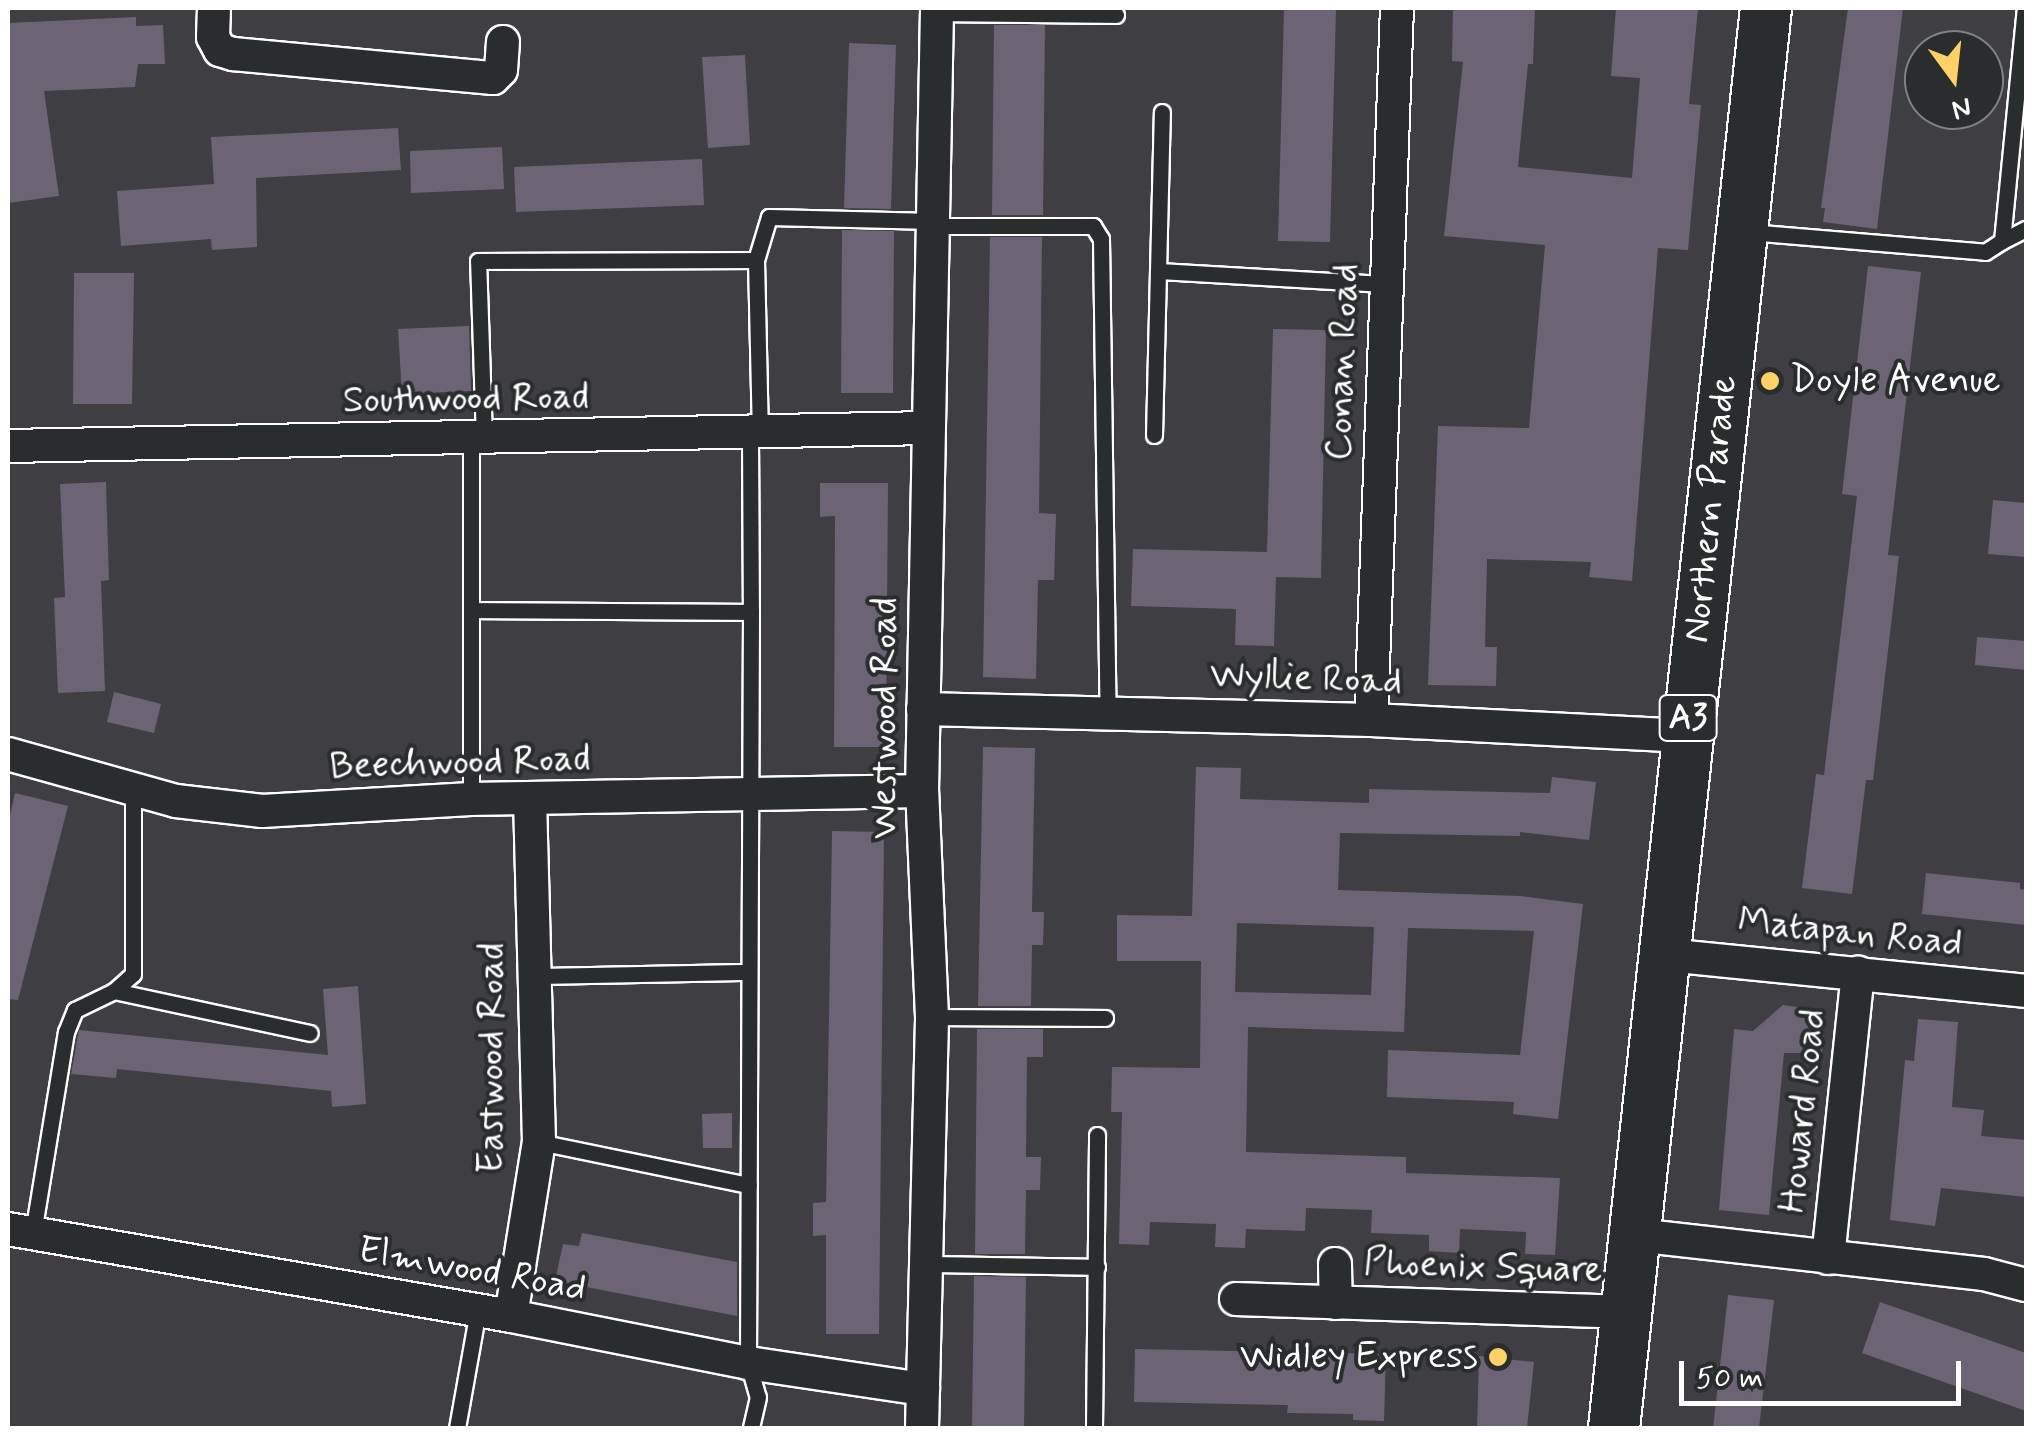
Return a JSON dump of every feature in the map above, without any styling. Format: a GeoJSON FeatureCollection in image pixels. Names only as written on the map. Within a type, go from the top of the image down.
{"type":"FeatureCollection","features":[{"type":"Feature","properties":{"kind":"main road","name":"Northern Parade"},"geometry":{"type":"LineString","coordinates":[[1614,1428],[1766,8]]}},
{"type":"Feature","properties":{"kind":"street"},"geometry":{"type":"LineString","coordinates":[[214,8],[213,37],[220,50],[233,54],[494,78],[500,70],[503,42]]}},
{"type":"Feature","properties":{"kind":"street","name":"Conan Road"},"geometry":{"type":"LineString","coordinates":[[1372,720],[1397,8]]}},
{"type":"Feature","properties":{"kind":"street","name":"Westwood Road"},"geometry":{"type":"LineString","coordinates":[[922,1428],[932,1017],[922,791],[937,10]]}},
{"type":"Feature","properties":{"kind":"street","name":"Southwood Road"},"geometry":{"type":"LineString","coordinates":[[8,446],[926,428]]}},
{"type":"Feature","properties":{"kind":"street","name":"Wyllie Road"},"geometry":{"type":"LineString","coordinates":[[924,710],[1372,720],[1686,736]]}},
{"type":"Feature","properties":{"kind":"street","name":"Beechwood Road"},"geometry":{"type":"LineString","coordinates":[[8,754],[193,804],[262,811],[530,798],[922,791]]}},
{"type":"Feature","properties":{"kind":"street","name":"Eastwood Road"},"geometry":{"type":"LineString","coordinates":[[495,1313],[539,1142],[530,798]]}},
{"type":"Feature","properties":{"kind":"street","name":"Matapan Road"},"geometry":{"type":"LineString","coordinates":[[1666,955],[2026,992]]}},
{"type":"Feature","properties":{"kind":"street","name":"Howard Road"},"geometry":{"type":"LineString","coordinates":[[1828,1258],[1858,973]]}},
{"type":"Feature","properties":{"kind":"street","name":"Elmwood Road"},"geometry":{"type":"LineString","coordinates":[[20,1231],[495,1313],[748,1364],[923,1388]]}},
{"type":"Feature","properties":{"kind":"street","name":"Howard Road"},"geometry":{"type":"LineString","coordinates":[[1636,1235],[1984,1274],[2026,1285]]}},
{"type":"Feature","properties":{"kind":"street","name":"Phoenix Square"},"geometry":{"type":"LineString","coordinates":[[1336,1264],[1336,1302]]}},
{"type":"Feature","properties":{"kind":"street","name":"Phoenix Square"},"geometry":{"type":"LineString","coordinates":[[1236,1300],[1628,1312]]}},
{"type":"Feature","properties":{"kind":"lane"},"geometry":{"type":"LineString","coordinates":[[2002,241],[2024,8]]}},
{"type":"Feature","properties":{"kind":"lane"},"geometry":{"type":"LineString","coordinates":[[937,10],[1116,15]]}},
{"type":"Feature","properties":{"kind":"lane"},"geometry":{"type":"LineString","coordinates":[[1154,435],[1162,112]]}},
{"type":"Feature","properties":{"kind":"lane"},"geometry":{"type":"LineString","coordinates":[[751,1428],[758,1396],[748,1364],[751,612],[756,260],[768,218],[1094,226],[1101,240],[1108,713]]}},
{"type":"Feature","properties":{"kind":"lane"},"geometry":{"type":"LineString","coordinates":[[1740,232],[1985,252],[2026,230]]}},
{"type":"Feature","properties":{"kind":"lane"},"geometry":{"type":"LineString","coordinates":[[472,800],[471,610],[478,261],[756,260]]}},
{"type":"Feature","properties":{"kind":"lane"},"geometry":{"type":"LineString","coordinates":[[1158,271],[1385,284]]}},
{"type":"Feature","properties":{"kind":"lane"},"geometry":{"type":"LineString","coordinates":[[471,610],[751,612]]}},
{"type":"Feature","properties":{"kind":"lane"},"geometry":{"type":"LineString","coordinates":[[20,1231],[66,1032],[75,1010],[114,990],[132,974],[133,790]]}},
{"type":"Feature","properties":{"kind":"lane"},"geometry":{"type":"LineString","coordinates":[[534,976],[747,972]]}},
{"type":"Feature","properties":{"kind":"lane"},"geometry":{"type":"LineString","coordinates":[[114,990],[310,1034]]}},
{"type":"Feature","properties":{"kind":"lane"},"geometry":{"type":"LineString","coordinates":[[932,1017],[1106,1018]]}},
{"type":"Feature","properties":{"kind":"lane"},"geometry":{"type":"LineString","coordinates":[[1094,1428],[1097,1135]]}},
{"type":"Feature","properties":{"kind":"lane"},"geometry":{"type":"LineString","coordinates":[[539,1142],[749,1185]]}},
{"type":"Feature","properties":{"kind":"lane"},"geometry":{"type":"LineString","coordinates":[[926,1264],[1096,1267]]}},
{"type":"Feature","properties":{"kind":"lane"},"geometry":{"type":"LineString","coordinates":[[457,1428],[495,1313]]}},
{"type":"Feature","properties":{"kind":"building"},"geometry":{"type":"Polygon","coordinates":[[[1284,8],[1336,8],[1330,242],[1278,241],[1284,8]]]}},
{"type":"Feature","properties":{"kind":"building"},"geometry":{"type":"Polygon","coordinates":[[[1453,8],[1535,8],[1533,64],[1528,64],[1518,167],[1632,178],[1640,78],[1611,76],[1616,8],[1698,8],[1689,104],[1701,105],[1688,250],[1658,248],[1632,581],[1589,577],[1591,562],[1487,559],[1485,647],[1497,647],[1496,686],[1428,685],[1438,426],[1529,428],[1545,245],[1444,236],[1463,62],[1452,61],[1453,8]]]}},
{"type":"Feature","properties":{"kind":"building"},"geometry":{"type":"Polygon","coordinates":[[[1848,8],[1903,8],[1877,229],[1823,222],[1825,208],[1821,208],[1848,8]]]}},
{"type":"Feature","properties":{"kind":"building"},"geometry":{"type":"Polygon","coordinates":[[[136,17],[136,26],[163,25],[165,64],[138,64],[135,87],[44,91],[59,196],[8,203],[8,23],[136,17]]]}},
{"type":"Feature","properties":{"kind":"building"},"geometry":{"type":"Polygon","coordinates":[[[994,25],[1045,25],[1043,215],[992,215],[994,25]]]}},
{"type":"Feature","properties":{"kind":"building"},"geometry":{"type":"Polygon","coordinates":[[[849,43],[896,45],[891,209],[844,208],[849,43]]]}},
{"type":"Feature","properties":{"kind":"building"},"geometry":{"type":"Polygon","coordinates":[[[745,55],[750,145],[708,148],[702,57],[745,55]]]}},
{"type":"Feature","properties":{"kind":"building"},"geometry":{"type":"Polygon","coordinates":[[[398,128],[401,170],[256,178],[257,247],[212,250],[211,239],[121,246],[117,191],[214,184],[211,137],[398,128]]]}},
{"type":"Feature","properties":{"kind":"building"},"geometry":{"type":"Polygon","coordinates":[[[502,147],[504,189],[411,193],[410,151],[502,147]]]}},
{"type":"Feature","properties":{"kind":"building"},"geometry":{"type":"Polygon","coordinates":[[[702,159],[704,205],[516,212],[514,167],[702,159]]]}},
{"type":"Feature","properties":{"kind":"building"},"geometry":{"type":"Polygon","coordinates":[[[842,230],[894,231],[893,393],[841,393],[842,230]]]}},
{"type":"Feature","properties":{"kind":"building"},"geometry":{"type":"Polygon","coordinates":[[[990,237],[1042,237],[1039,513],[1056,514],[1054,580],[1038,580],[1036,679],[983,677],[990,237]]]}},
{"type":"Feature","properties":{"kind":"building"},"geometry":{"type":"Polygon","coordinates":[[[1868,266],[1921,272],[1888,555],[1899,556],[1873,780],[1866,780],[1852,894],[1802,888],[1816,774],[1824,775],[1857,496],[1842,494],[1868,266]]]}},
{"type":"Feature","properties":{"kind":"building"},"geometry":{"type":"Polygon","coordinates":[[[74,273],[134,273],[132,404],[73,404],[74,273]]]}},
{"type":"Feature","properties":{"kind":"building"},"geometry":{"type":"Polygon","coordinates":[[[469,326],[471,391],[402,394],[398,329],[469,326]]]}},
{"type":"Feature","properties":{"kind":"building"},"geometry":{"type":"Polygon","coordinates":[[[1273,329],[1326,330],[1321,578],[1276,577],[1274,646],[1235,645],[1236,609],[1131,606],[1133,549],[1267,552],[1273,329]]]}},
{"type":"Feature","properties":{"kind":"building"},"geometry":{"type":"Polygon","coordinates":[[[106,482],[109,580],[101,581],[105,691],[58,693],[54,598],[65,597],[60,484],[106,482]]]}},
{"type":"Feature","properties":{"kind":"building"},"geometry":{"type":"Polygon","coordinates":[[[820,483],[888,483],[886,747],[834,747],[835,516],[820,517],[820,483]]]}},
{"type":"Feature","properties":{"kind":"building"},"geometry":{"type":"Polygon","coordinates":[[[1993,500],[2026,503],[2026,557],[1988,554],[1993,500]]]}},
{"type":"Feature","properties":{"kind":"building"},"geometry":{"type":"Polygon","coordinates":[[[1977,637],[2026,641],[2026,670],[1975,665],[1977,637]]]}},
{"type":"Feature","properties":{"kind":"building"},"geometry":{"type":"Polygon","coordinates":[[[114,692],[161,704],[154,733],[107,722],[114,692]]]}},
{"type":"Feature","properties":{"kind":"building"},"geometry":{"type":"Polygon","coordinates":[[[983,747],[1035,748],[1032,912],[1044,912],[1043,945],[1032,945],[1031,1006],[978,1006],[983,747]]]}},
{"type":"Feature","properties":{"kind":"building"},"geometry":{"type":"Polygon","coordinates":[[[1196,767],[1241,768],[1240,799],[1369,803],[1369,789],[1550,793],[1552,777],[1596,782],[1589,840],[1520,832],[1520,836],[1340,833],[1338,890],[1521,896],[1583,904],[1558,1119],[1513,1114],[1514,1102],[1387,1097],[1388,1050],[1520,1055],[1534,931],[1408,928],[1404,1032],[1248,1027],[1246,1152],[1406,1157],[1406,1173],[1560,1178],[1555,1255],[1525,1254],[1526,1232],[1460,1229],[1459,1253],[1429,1251],[1429,1235],[1371,1233],[1372,1210],[1306,1208],[1305,1231],[1246,1229],[1245,1248],[1215,1247],[1216,1224],[1150,1222],[1149,1245],[1119,1244],[1122,1112],[1111,1112],[1112,1067],[1200,1068],[1201,961],[1117,961],[1117,915],[1192,916],[1196,767]],[[1237,923],[1235,992],[1371,995],[1374,927],[1237,923]]]}},
{"type":"Feature","properties":{"kind":"building"},"geometry":{"type":"Polygon","coordinates":[[[15,793],[68,806],[18,1000],[8,999],[8,824],[15,793]]]}},
{"type":"Feature","properties":{"kind":"building"},"geometry":{"type":"Polygon","coordinates":[[[832,831],[884,832],[879,1334],[826,1334],[826,1235],[813,1236],[813,1203],[826,1202],[832,831]]]}},
{"type":"Feature","properties":{"kind":"building"},"geometry":{"type":"Polygon","coordinates":[[[1926,873],[2020,883],[2020,889],[2026,890],[2026,925],[1922,914],[1926,873]]]}},
{"type":"Feature","properties":{"kind":"building"},"geometry":{"type":"Polygon","coordinates":[[[358,986],[366,1104],[332,1107],[331,1091],[117,1069],[116,1078],[71,1074],[79,1030],[328,1055],[323,989],[358,986]]]}},
{"type":"Feature","properties":{"kind":"building"},"geometry":{"type":"Polygon","coordinates":[[[1783,1005],[1805,1008],[1824,1027],[1822,1053],[1784,1053],[1769,1215],[1719,1210],[1734,1029],[1753,1031],[1783,1005]]]}},
{"type":"Feature","properties":{"kind":"building"},"geometry":{"type":"Polygon","coordinates":[[[1918,1019],[1958,1022],[1952,1107],[1984,1110],[1981,1136],[2026,1140],[2026,1197],[1941,1188],[1935,1226],[1890,1220],[1905,1060],[1914,1061],[1918,1019]]]}},
{"type":"Feature","properties":{"kind":"building"},"geometry":{"type":"Polygon","coordinates":[[[977,1029],[1043,1029],[1043,1057],[1027,1057],[1026,1157],[1041,1157],[1040,1190],[1026,1190],[1025,1254],[975,1254],[977,1029]]]}},
{"type":"Feature","properties":{"kind":"building"},"geometry":{"type":"Polygon","coordinates":[[[732,1113],[732,1148],[703,1148],[702,1114],[732,1113]]]}},
{"type":"Feature","properties":{"kind":"building"},"geometry":{"type":"Polygon","coordinates":[[[582,1233],[737,1262],[737,1316],[555,1281],[563,1244],[579,1246],[582,1233]]]}},
{"type":"Feature","properties":{"kind":"building"},"geometry":{"type":"Polygon","coordinates":[[[974,1276],[1026,1277],[1024,1428],[972,1428],[974,1276]]]}},
{"type":"Feature","properties":{"kind":"building"},"geometry":{"type":"Polygon","coordinates":[[[1728,1295],[1774,1300],[1759,1428],[1713,1428],[1728,1295]]]}},
{"type":"Feature","properties":{"kind":"building"},"geometry":{"type":"Polygon","coordinates":[[[1880,1302],[2026,1353],[2026,1411],[1862,1353],[1880,1302]]]}},
{"type":"Feature","properties":{"kind":"building"},"geometry":{"type":"Polygon","coordinates":[[[1135,1349],[1386,1354],[1384,1421],[1353,1420],[1353,1414],[1287,1413],[1288,1405],[1134,1402],[1135,1349]]]}},
{"type":"Feature","properties":{"kind":"building"},"geometry":{"type":"Polygon","coordinates":[[[1479,1356],[1534,1362],[1527,1428],[1477,1428],[1479,1356]]]}},
{"type":"Feature","properties":{"kind":"place","name":"Doyle Avenue"},"geometry":{"type":"Point","coordinates":[1770,381]}},
{"type":"Feature","properties":{"kind":"place","name":"Widley Express"},"geometry":{"type":"Point","coordinates":[1498,1357]}}]}
